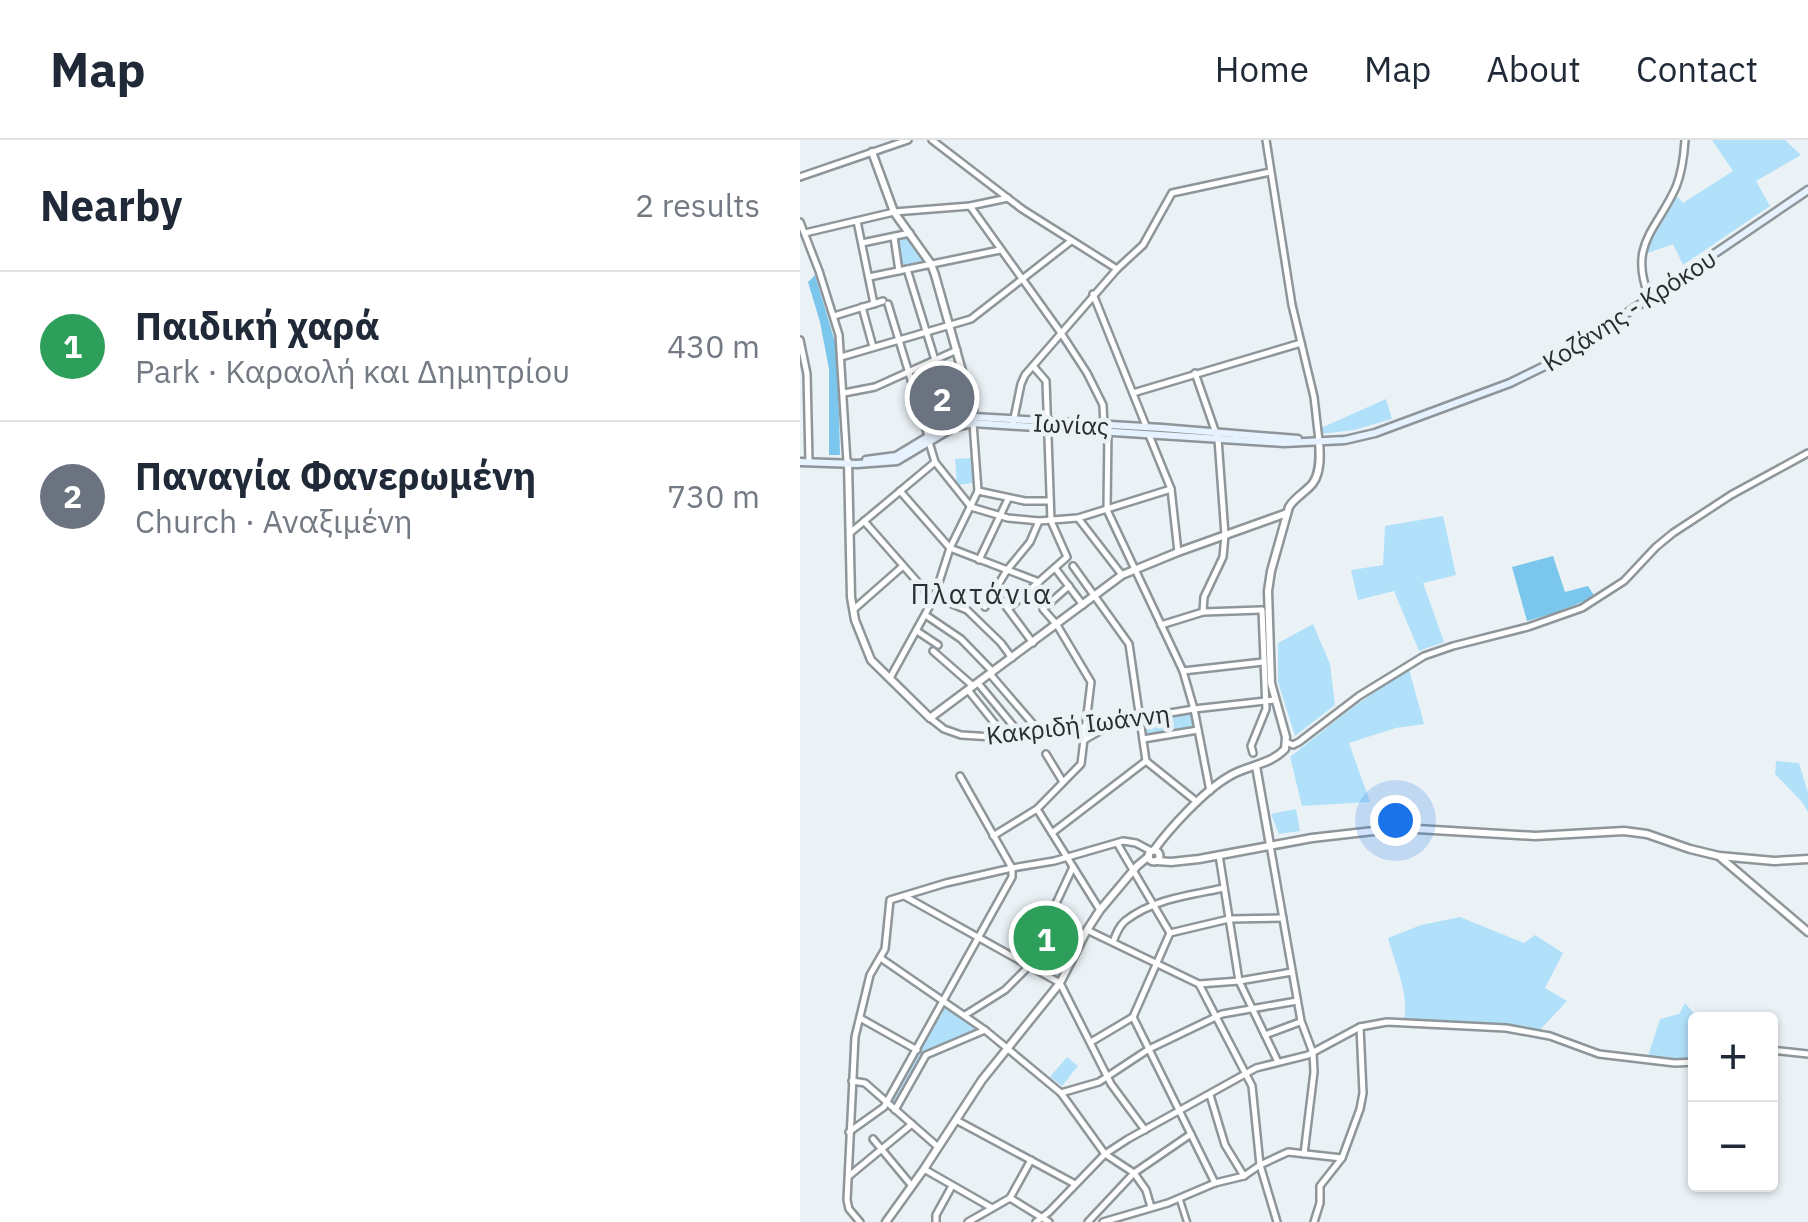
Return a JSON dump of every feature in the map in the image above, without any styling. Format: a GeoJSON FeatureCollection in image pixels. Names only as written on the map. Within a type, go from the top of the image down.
{"type":"FeatureCollection","features":[{"type":"Feature","properties":{"kind":"main road","name":"Κοζάνης - Κρόκου"},"geometry":{"type":"LineString","coordinates":[[1319,441],[1353,439],[1384,430],[1539,370],[1808,190]]}},
{"type":"Feature","properties":{"kind":"main road","name":"Ιωνίας"},"geometry":{"type":"LineString","coordinates":[[807,462],[896,456],[954,422],[973,420],[1319,441]]}},
{"type":"Feature","properties":{"kind":"street"},"geometry":{"type":"LineString","coordinates":[[800,177],[908,140]]}},
{"type":"Feature","properties":{"kind":"street"},"geometry":{"type":"LineString","coordinates":[[932,140],[1008,198],[1116,268]]}},
{"type":"Feature","properties":{"kind":"street"},"geometry":{"type":"LineString","coordinates":[[1253,754],[1251,746],[1266,709],[1265,610],[1271,571],[1287,513],[1293,500],[1313,483],[1320,457],[1314,397],[1292,304],[1266,140]]}},
{"type":"Feature","properties":{"kind":"street"},"geometry":{"type":"LineString","coordinates":[[1649,297],[1642,277],[1645,243],[1678,182],[1684,140]]}},
{"type":"Feature","properties":{"kind":"street"},"geometry":{"type":"LineString","coordinates":[[872,152],[894,212],[931,264],[950,324],[973,420],[978,491],[950,548],[926,615],[889,678]]}},
{"type":"Feature","properties":{"kind":"street"},"geometry":{"type":"LineString","coordinates":[[1013,423],[1022,380],[1116,268],[1143,245],[1172,193],[1270,172]]}},
{"type":"Feature","properties":{"kind":"street"},"geometry":{"type":"LineString","coordinates":[[804,233],[894,212],[970,206],[1008,198]]}},
{"type":"Feature","properties":{"kind":"street"},"geometry":{"type":"LineString","coordinates":[[970,206],[1061,332],[1099,396],[1106,428],[1107,510],[1183,670],[1210,790]]}},
{"type":"Feature","properties":{"kind":"street"},"geometry":{"type":"LineString","coordinates":[[857,221],[874,304]]}},
{"type":"Feature","properties":{"kind":"street"},"geometry":{"type":"LineString","coordinates":[[800,222],[834,316],[842,357],[844,462]]}},
{"type":"Feature","properties":{"kind":"street"},"geometry":{"type":"LineString","coordinates":[[862,243],[910,234]]}},
{"type":"Feature","properties":{"kind":"street"},"geometry":{"type":"LineString","coordinates":[[894,237],[934,360]]}},
{"type":"Feature","properties":{"kind":"street"},"geometry":{"type":"LineString","coordinates":[[842,357],[975,316],[1071,241]]}},
{"type":"Feature","properties":{"kind":"street"},"geometry":{"type":"LineString","coordinates":[[869,278],[1000,250]]}},
{"type":"Feature","properties":{"kind":"street"},"geometry":{"type":"LineString","coordinates":[[1094,294],[1171,489],[1178,552]]}},
{"type":"Feature","properties":{"kind":"street"},"geometry":{"type":"LineString","coordinates":[[834,316],[886,303],[935,462],[971,507],[1000,517],[1051,521],[1078,518],[1171,489]]}},
{"type":"Feature","properties":{"kind":"street"},"geometry":{"type":"LineString","coordinates":[[862,308],[873,348]]}},
{"type":"Feature","properties":{"kind":"street"},"geometry":{"type":"LineString","coordinates":[[800,340],[807,462]]}},
{"type":"Feature","properties":{"kind":"street"},"geometry":{"type":"LineString","coordinates":[[1132,393],[1301,343]]}},
{"type":"Feature","properties":{"kind":"street"},"geometry":{"type":"LineString","coordinates":[[844,393],[875,387],[957,350]]}},
{"type":"Feature","properties":{"kind":"street"},"geometry":{"type":"LineString","coordinates":[[1008,609],[1068,557],[1051,521],[1046,381],[1033,366]]}},
{"type":"Feature","properties":{"kind":"street"},"geometry":{"type":"LineString","coordinates":[[1195,373],[1218,436],[1225,535],[1223,557],[1204,596],[1203,612]]}},
{"type":"Feature","properties":{"kind":"street"},"geometry":{"type":"LineString","coordinates":[[1286,742],[1298,742],[1358,696],[1424,656],[1582,608],[1624,581],[1673,533],[1731,495],[1808,453]]}},
{"type":"Feature","properties":{"kind":"street","name":"Κακριδή Ιωάννη"},"geometry":{"type":"LineString","coordinates":[[844,462],[852,610],[872,660],[944,728],[962,735],[1004,736],[1274,700]]}},
{"type":"Feature","properties":{"kind":"street"},"geometry":{"type":"LineString","coordinates":[[850,533],[935,462]]}},
{"type":"Feature","properties":{"kind":"street"},"geometry":{"type":"LineString","coordinates":[[900,491],[950,548],[1040,582]]}},
{"type":"Feature","properties":{"kind":"street"},"geometry":{"type":"LineString","coordinates":[[978,491],[1025,502],[1050,500]]}},
{"type":"Feature","properties":{"kind":"street"},"geometry":{"type":"LineString","coordinates":[[979,560],[1008,499]]}},
{"type":"Feature","properties":{"kind":"street"},"geometry":{"type":"LineString","coordinates":[[930,718],[1122,575],[1287,513]]}},
{"type":"Feature","properties":{"kind":"street"},"geometry":{"type":"LineString","coordinates":[[1078,518],[1122,575]]}},
{"type":"Feature","properties":{"kind":"street"},"geometry":{"type":"LineString","coordinates":[[864,521],[928,594],[967,610],[1012,658]]}},
{"type":"Feature","properties":{"kind":"street"},"geometry":{"type":"LineString","coordinates":[[985,607],[1030,542],[1039,521]]}},
{"type":"Feature","properties":{"kind":"street"},"geometry":{"type":"LineString","coordinates":[[852,610],[903,566]]}},
{"type":"Feature","properties":{"kind":"street"},"geometry":{"type":"LineString","coordinates":[[1073,566],[1129,644],[1146,761],[1198,802]]}},
{"type":"Feature","properties":{"kind":"street"},"geometry":{"type":"LineString","coordinates":[[1056,568],[1083,605]]}},
{"type":"Feature","properties":{"kind":"street"},"geometry":{"type":"LineString","coordinates":[[994,836],[1037,809],[1081,764],[1090,682],[1044,607],[1069,586]]}},
{"type":"Feature","properties":{"kind":"street"},"geometry":{"type":"LineString","coordinates":[[995,592],[1033,642]]}},
{"type":"Feature","properties":{"kind":"street"},"geometry":{"type":"LineString","coordinates":[[1161,625],[1203,612],[1265,610]]}},
{"type":"Feature","properties":{"kind":"street"},"geometry":{"type":"LineString","coordinates":[[886,1222],[982,1080],[1060,983],[1100,910],[1134,871],[1155,855],[1172,830],[1210,790],[1230,775],[1280,754],[1286,742],[1271,683],[1265,610]]}},
{"type":"Feature","properties":{"kind":"street"},"geometry":{"type":"LineString","coordinates":[[926,615],[960,639],[1039,731]]}},
{"type":"Feature","properties":{"kind":"street"},"geometry":{"type":"LineString","coordinates":[[917,631],[938,644]]}},
{"type":"Feature","properties":{"kind":"street"},"geometry":{"type":"LineString","coordinates":[[933,652],[1020,734]]}},
{"type":"Feature","properties":{"kind":"street"},"geometry":{"type":"LineString","coordinates":[[1183,670],[1264,662]]}},
{"type":"Feature","properties":{"kind":"street"},"geometry":{"type":"LineString","coordinates":[[973,686],[1004,736]]}},
{"type":"Feature","properties":{"kind":"street"},"geometry":{"type":"LineString","coordinates":[[1084,740],[1117,722]]}},
{"type":"Feature","properties":{"kind":"street"},"geometry":{"type":"LineString","coordinates":[[1143,738],[1198,730]]}},
{"type":"Feature","properties":{"kind":"street"},"geometry":{"type":"LineString","coordinates":[[1046,754],[1063,782]]}},
{"type":"Feature","properties":{"kind":"street"},"geometry":{"type":"LineString","coordinates":[[1052,832],[1146,761]]}},
{"type":"Feature","properties":{"kind":"street"},"geometry":{"type":"LineString","coordinates":[[1256,766],[1301,1021],[1313,1053],[1304,1154]]}},
{"type":"Feature","properties":{"kind":"street"},"geometry":{"type":"LineString","coordinates":[[848,1132],[884,1107],[1010,881],[1012,868],[960,776]]}},
{"type":"Feature","properties":{"kind":"street"},"geometry":{"type":"LineString","coordinates":[[1037,809],[1100,910]]}},
{"type":"Feature","properties":{"kind":"street"},"geometry":{"type":"LineString","coordinates":[[860,1222],[848,1206],[847,1178],[855,1037],[870,974],[881,958],[887,938],[890,900],[1127,841],[1155,855],[1183,860],[1390,828],[1536,836],[1624,831],[1719,856],[1774,861],[1808,859]]}},
{"type":"Feature","properties":{"kind":"street"},"geometry":{"type":"LineString","coordinates":[[1118,843],[1170,933]]}},
{"type":"Feature","properties":{"kind":"street"},"geometry":{"type":"LineString","coordinates":[[1219,855],[1240,981],[1278,1062]]}},
{"type":"Feature","properties":{"kind":"street"},"geometry":{"type":"LineString","coordinates":[[1719,856],[1808,932]]}},
{"type":"Feature","properties":{"kind":"street"},"geometry":{"type":"LineString","coordinates":[[965,1015],[1009,986],[1028,965],[1073,867]]}},
{"type":"Feature","properties":{"kind":"street"},"geometry":{"type":"LineString","coordinates":[[1113,942],[1122,923],[1154,905],[1224,888]]}},
{"type":"Feature","properties":{"kind":"street"},"geometry":{"type":"LineString","coordinates":[[905,896],[1060,983],[1117,1094],[1145,1130]]}},
{"type":"Feature","properties":{"kind":"street"},"geometry":{"type":"LineString","coordinates":[[1170,933],[1229,919],[1283,918]]}},
{"type":"Feature","properties":{"kind":"street"},"geometry":{"type":"LineString","coordinates":[[1044,924],[1080,943]]}},
{"type":"Feature","properties":{"kind":"street"},"geometry":{"type":"LineString","coordinates":[[1087,930],[1199,984],[1292,972]]}},
{"type":"Feature","properties":{"kind":"street"},"geometry":{"type":"LineString","coordinates":[[1091,1042],[1133,1017],[1170,933]]}},
{"type":"Feature","properties":{"kind":"street"},"geometry":{"type":"LineString","coordinates":[[881,958],[965,1015],[1061,1093],[1105,1154],[1134,1173],[1146,1190],[1151,1207]]}},
{"type":"Feature","properties":{"kind":"street"},"geometry":{"type":"LineString","coordinates":[[1199,984],[1252,1086],[1260,1165],[1278,1222]]}},
{"type":"Feature","properties":{"kind":"street"},"geometry":{"type":"LineString","coordinates":[[1061,1093],[1092,1084],[1149,1049],[1228,1012],[1298,1001]]}},
{"type":"Feature","properties":{"kind":"street"},"geometry":{"type":"LineString","coordinates":[[1133,1017],[1215,1184]]}},
{"type":"Feature","properties":{"kind":"street"},"geometry":{"type":"LineString","coordinates":[[860,1018],[916,1050]]}},
{"type":"Feature","properties":{"kind":"street"},"geometry":{"type":"LineString","coordinates":[[1266,1034],[1301,1021]]}},
{"type":"Feature","properties":{"kind":"street"},"geometry":{"type":"LineString","coordinates":[[1010,1198],[1043,1221],[1105,1154],[1246,1073],[1313,1053],[1360,1027],[1387,1022],[1506,1028],[1550,1036],[1600,1054],[1688,1063]]}},
{"type":"Feature","properties":{"kind":"street"},"geometry":{"type":"LineString","coordinates":[[1314,1222],[1320,1186],[1342,1158],[1362,1100],[1360,1027]]}},
{"type":"Feature","properties":{"kind":"street"},"geometry":{"type":"LineString","coordinates":[[895,1110],[926,1055],[985,1030]]}},
{"type":"Feature","properties":{"kind":"street"},"geometry":{"type":"LineString","coordinates":[[1778,1051],[1808,1054]]}},
{"type":"Feature","properties":{"kind":"street"},"geometry":{"type":"LineString","coordinates":[[852,1080],[865,1084],[938,1147]]}},
{"type":"Feature","properties":{"kind":"street"},"geometry":{"type":"LineString","coordinates":[[1210,1095],[1225,1145],[1244,1176]]}},
{"type":"Feature","properties":{"kind":"street"},"geometry":{"type":"LineString","coordinates":[[956,1120],[1076,1184]]}},
{"type":"Feature","properties":{"kind":"street"},"geometry":{"type":"LineString","coordinates":[[847,1178],[912,1124]]}},
{"type":"Feature","properties":{"kind":"street"},"geometry":{"type":"LineString","coordinates":[[1088,1222],[1134,1173],[1191,1134]]}},
{"type":"Feature","properties":{"kind":"street"},"geometry":{"type":"LineString","coordinates":[[872,1138],[912,1186]]}},
{"type":"Feature","properties":{"kind":"street"},"geometry":{"type":"LineString","coordinates":[[1097,1212],[1101,1222],[1180,1200],[1244,1176],[1288,1152],[1342,1158]]}},
{"type":"Feature","properties":{"kind":"street"},"geometry":{"type":"LineString","coordinates":[[968,1222],[1010,1198],[1031,1160]]}},
{"type":"Feature","properties":{"kind":"street"},"geometry":{"type":"LineString","coordinates":[[924,1169],[992,1208]]}},
{"type":"Feature","properties":{"kind":"street"},"geometry":{"type":"LineString","coordinates":[[936,1222],[952,1186]]}},
{"type":"Feature","properties":{"kind":"street"},"geometry":{"type":"LineString","coordinates":[[1180,1200],[1187,1222]]}},
{"type":"Feature","properties":{"kind":"shaded area"},"geometry":{"type":"Polygon","coordinates":[[[1712,140],[1785,140],[1801,155],[1756,181],[1770,206],[1683,265],[1673,244],[1645,254],[1677,196],[1683,203],[1733,171],[1712,140]]]}},
{"type":"Feature","properties":{"kind":"shaded area"},"geometry":{"type":"Polygon","coordinates":[[[907,238],[924,262],[900,267],[896,240],[907,238]]]}},
{"type":"Feature","properties":{"kind":"shaded area"},"geometry":{"type":"Polygon","coordinates":[[[815,275],[835,342],[840,455],[829,455],[829,369],[808,282],[815,275]]]}},
{"type":"Feature","properties":{"kind":"shaded area"},"geometry":{"type":"Polygon","coordinates":[[[1386,399],[1392,419],[1321,434],[1321,428],[1386,399]]]}},
{"type":"Feature","properties":{"kind":"shaded area"},"geometry":{"type":"Polygon","coordinates":[[[971,458],[973,483],[957,485],[955,459],[971,458]]]}},
{"type":"Feature","properties":{"kind":"shaded area"},"geometry":{"type":"Polygon","coordinates":[[[1443,516],[1456,575],[1423,583],[1444,642],[1419,651],[1394,591],[1358,600],[1351,570],[1383,565],[1385,526],[1443,516]]]}},
{"type":"Feature","properties":{"kind":"shaded area"},"geometry":{"type":"Polygon","coordinates":[[[1553,556],[1565,592],[1588,586],[1595,597],[1527,621],[1512,567],[1553,556]]]}},
{"type":"Feature","properties":{"kind":"shaded area"},"geometry":{"type":"Polygon","coordinates":[[[1313,624],[1330,664],[1335,705],[1295,736],[1278,682],[1278,643],[1313,624]]]}},
{"type":"Feature","properties":{"kind":"shaded area"},"geometry":{"type":"Polygon","coordinates":[[[1409,669],[1424,724],[1349,743],[1370,802],[1302,806],[1290,757],[1409,669]]]}},
{"type":"Feature","properties":{"kind":"shaded area"},"geometry":{"type":"Polygon","coordinates":[[[1192,713],[1194,729],[1145,736],[1142,721],[1192,713]]]}},
{"type":"Feature","properties":{"kind":"shaded area"},"geometry":{"type":"Polygon","coordinates":[[[1776,761],[1799,763],[1808,793],[1808,812],[1775,774],[1776,761]]]}},
{"type":"Feature","properties":{"kind":"shaded area"},"geometry":{"type":"Polygon","coordinates":[[[1296,809],[1300,831],[1279,834],[1271,814],[1296,809]]]}},
{"type":"Feature","properties":{"kind":"shaded area"},"geometry":{"type":"Polygon","coordinates":[[[1460,917],[1524,943],[1535,935],[1563,953],[1545,988],[1567,1001],[1539,1031],[1404,1019],[1403,990],[1388,938],[1421,925],[1460,917]]]}},
{"type":"Feature","properties":{"kind":"shaded area"},"geometry":{"type":"Polygon","coordinates":[[[1045,928],[1074,942],[1056,978],[1031,964],[1045,928]]]}},
{"type":"Feature","properties":{"kind":"shaded area"},"geometry":{"type":"Polygon","coordinates":[[[1685,1003],[1693,1012],[1688,1012],[1688,1059],[1648,1056],[1660,1019],[1679,1014],[1685,1003]]]}},
{"type":"Feature","properties":{"kind":"shaded area"},"geometry":{"type":"Polygon","coordinates":[[[944,1005],[979,1030],[924,1053],[894,1106],[891,1102],[938,1016],[941,1017],[944,1005]]]}},
{"type":"Feature","properties":{"kind":"shaded area"},"geometry":{"type":"Polygon","coordinates":[[[1067,1057],[1078,1066],[1062,1086],[1050,1077],[1067,1057]]]}},
{"type":"Feature","properties":{"kind":"place","name":"Παναγία Φανερωμένη"},"geometry":{"type":"Point","coordinates":[942,398]}},
{"type":"Feature","properties":{"kind":"place","name":"Παιδική χαρά"},"geometry":{"type":"Point","coordinates":[1046,938]}},
{"type":"Feature","properties":{"kind":"district","name":"Πλατάνια"},"geometry":{"type":"Point","coordinates":[982,593]}}]}
